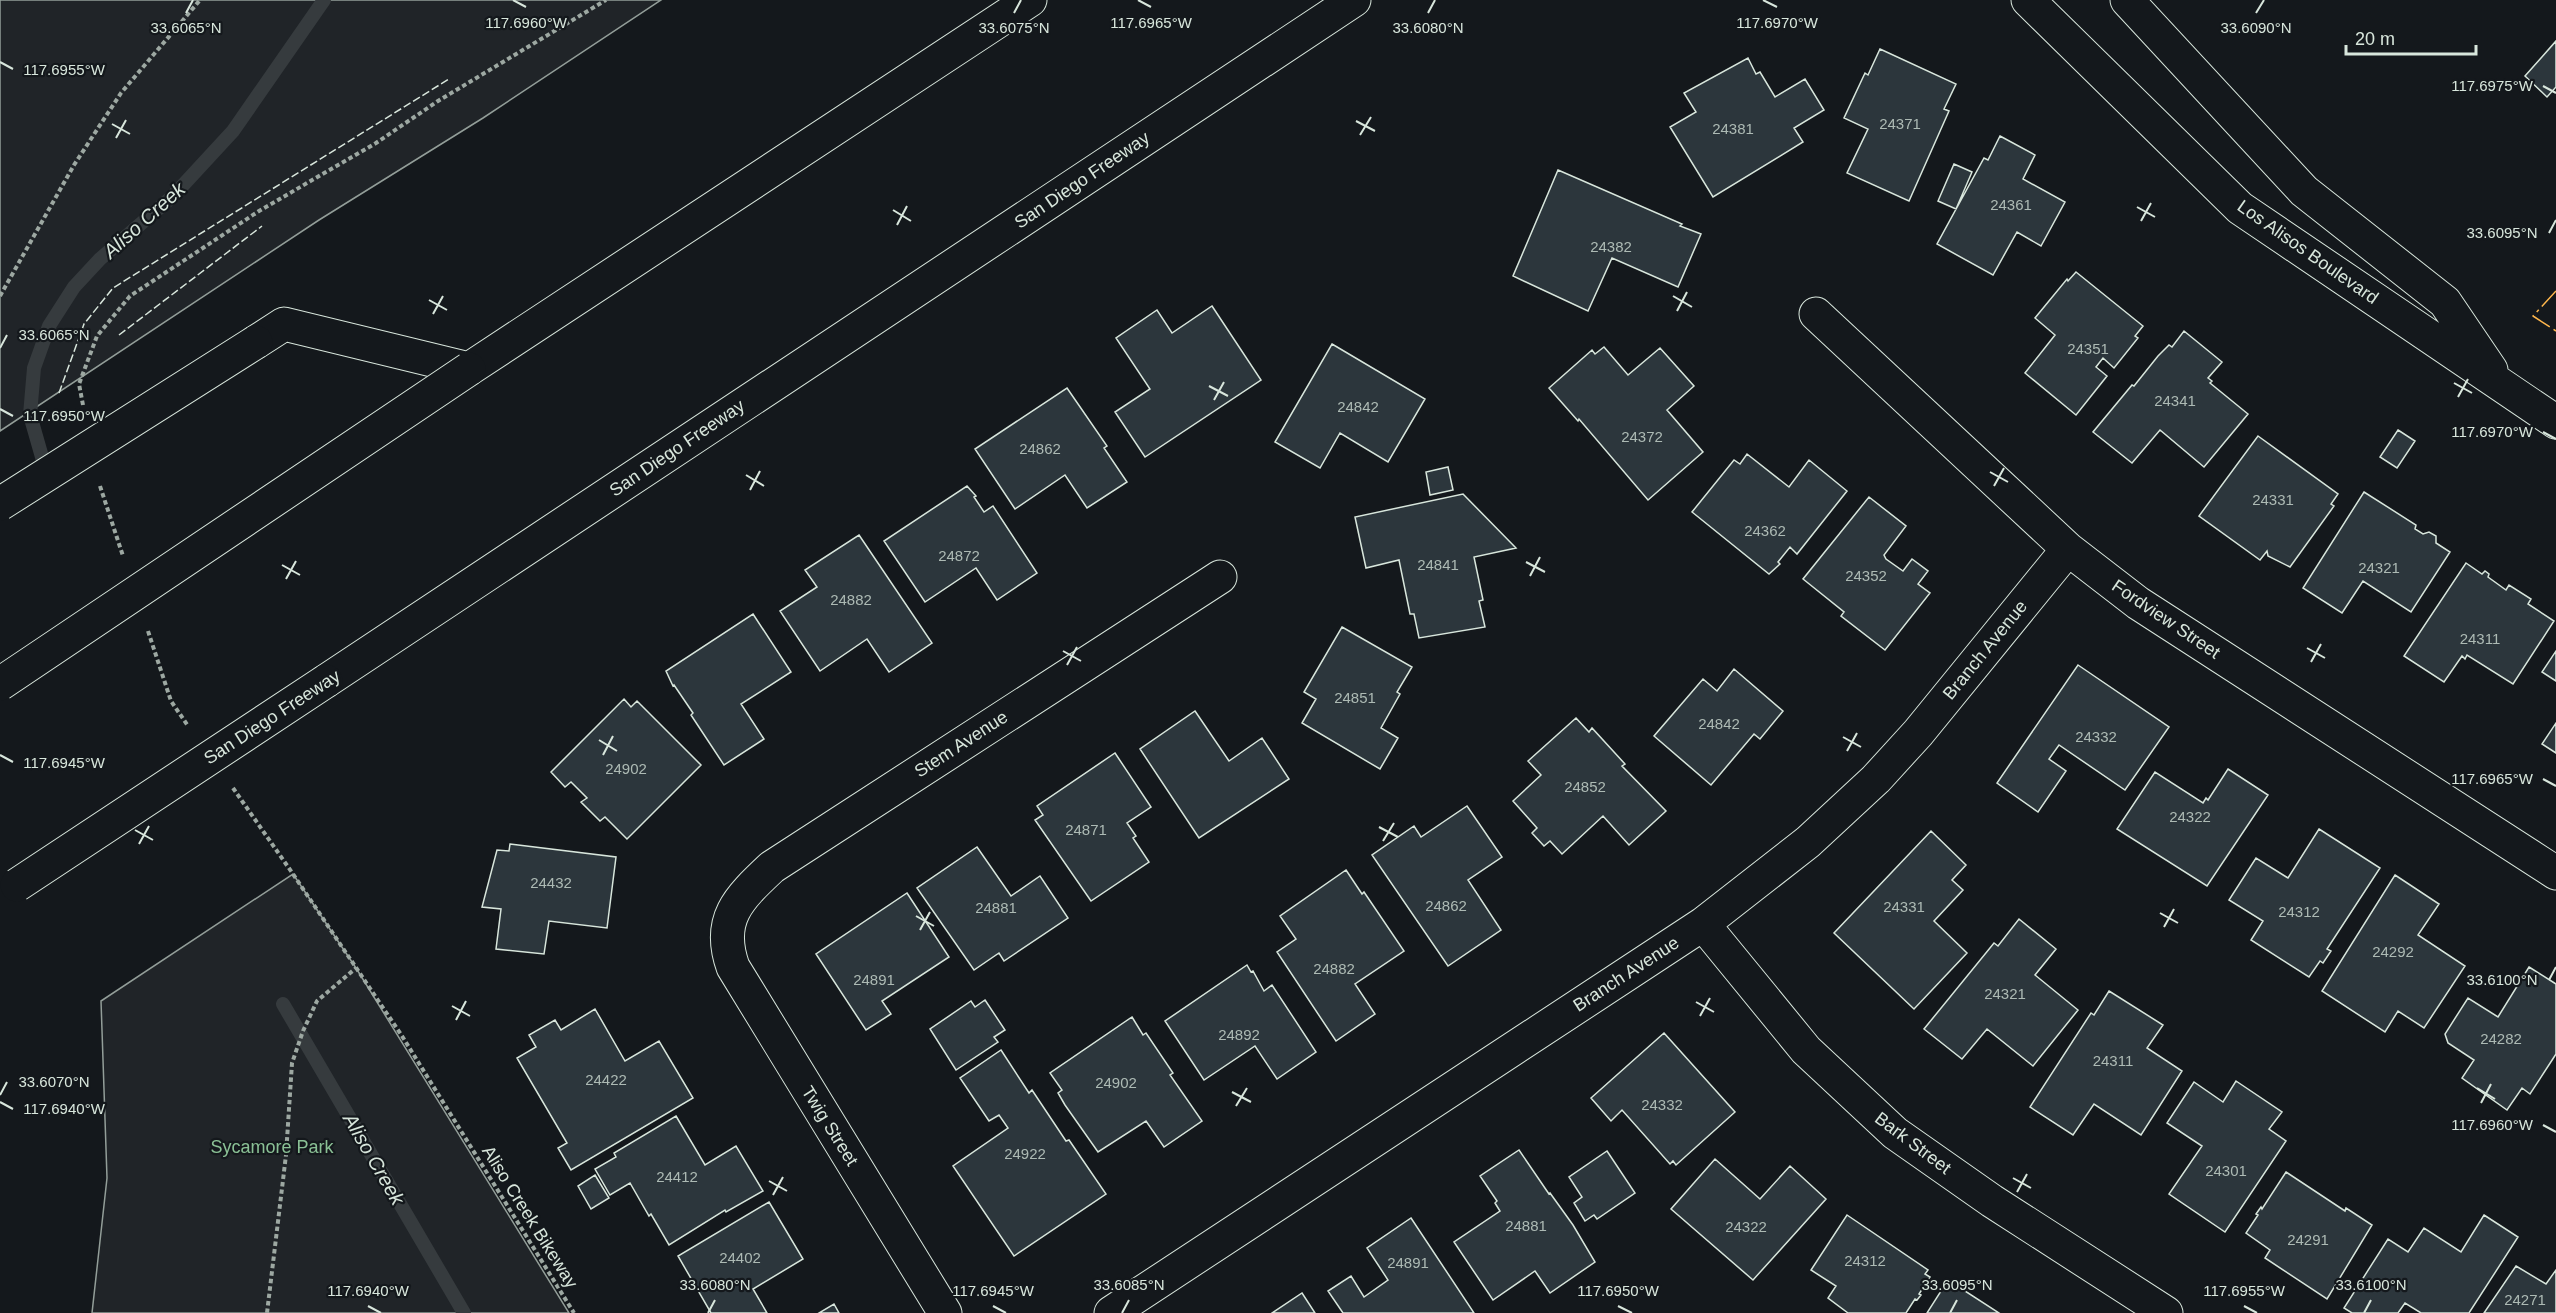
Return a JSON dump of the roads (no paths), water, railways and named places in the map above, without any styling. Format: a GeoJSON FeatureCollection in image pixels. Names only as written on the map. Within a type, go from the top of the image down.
{"type":"FeatureCollection","features":[{"type":"Feature","properties":{"kind":"main road"},"geometry":{"type":"LineString","coordinates":[[0,684],[469,369],[1030,0]]}},
{"type":"Feature","properties":{"kind":"main road","name":"San Diego Freeway"},"geometry":{"type":"LineString","coordinates":[[9,890],[1354,0]]}},
{"type":"Feature","properties":{"kind":"main road","name":"Los Alisos Boulevard"},"geometry":{"type":"LineString","coordinates":[[2028,0],[2240,208],[2556,422]]}},
{"type":"Feature","properties":{"kind":"main road","name":"Los Alisos Boulevard"},"geometry":{"type":"LineString","coordinates":[[2127,0],[2304,191],[2445,302],[2501,384]]}},
{"type":"Feature","properties":{"kind":"main road","name":"Fordview Street"},"geometry":{"type":"LineString","coordinates":[[1816,314],[2068,549],[2138,603],[2556,873]]}},
{"type":"Feature","properties":{"kind":"main road"},"geometry":{"type":"LineString","coordinates":[[0,504],[284,324],[469,369]]}},
{"type":"Feature","properties":{"kind":"main road","name":"Branch Avenue"},"geometry":{"type":"LineString","coordinates":[[1112,1313],[1703,924],[1808,842],[1876,779],[1918,733],[2068,549]]}},
{"type":"Feature","properties":{"kind":"main road","name":"Stem Avenue"},"geometry":{"type":"LineString","coordinates":[[727,933],[733,912],[742,894],[771,867],[1220,577]]}},
{"type":"Feature","properties":{"kind":"main road","name":"Bark Street"},"geometry":{"type":"LineString","coordinates":[[1703,924],[1806,1050],[1895,1134],[1992,1201],[2166,1313]]}},
{"type":"Feature","properties":{"kind":"main road","name":"Twig Street"},"geometry":{"type":"LineString","coordinates":[[727,933],[727,950],[733,967],[945,1313]]}},
{"type":"Feature","properties":{"kind":"waterway","name":"Aliso Creek"},"geometry":{"type":"LineString","coordinates":[[44,464],[30,415],[34,368],[49,326],[74,287],[100,259],[173,196],[233,131],[324,0]]}},
{"type":"Feature","properties":{"kind":"waterway","name":"Aliso Creek"},"geometry":{"type":"LineString","coordinates":[[283,1004],[464,1313]]}},
{"type":"Feature","properties":{"kind":"park label","name":"Sycamore Park"},"geometry":{"type":"Point","coordinates":[272,1147]}}]}
